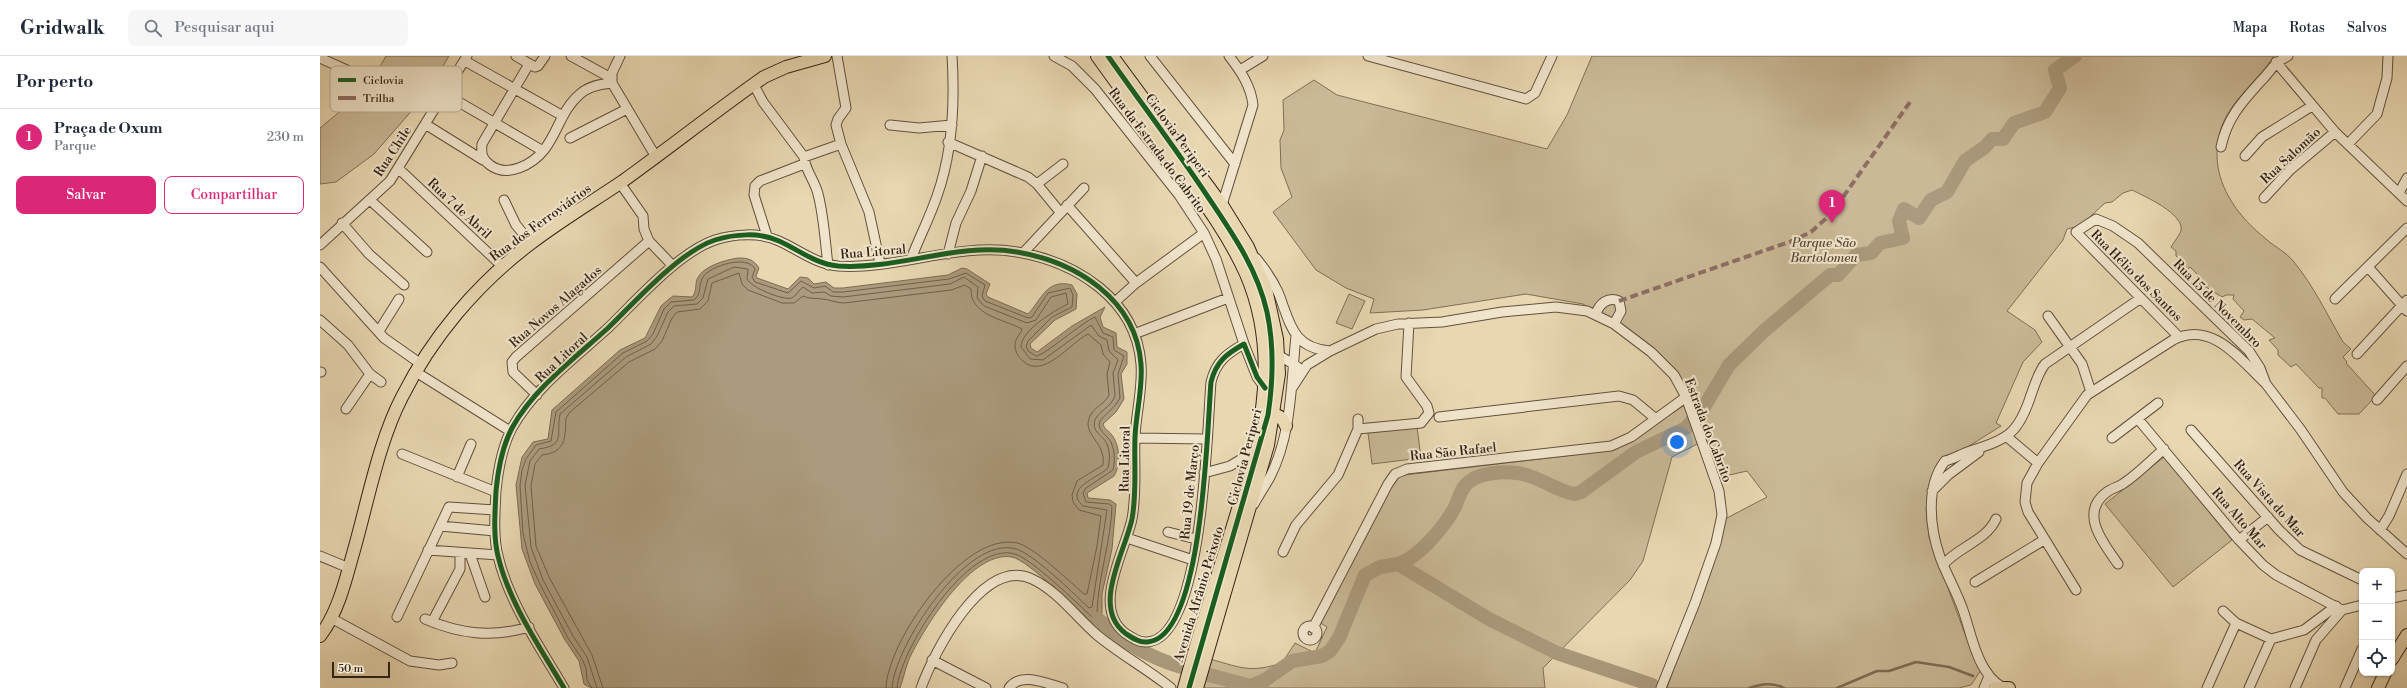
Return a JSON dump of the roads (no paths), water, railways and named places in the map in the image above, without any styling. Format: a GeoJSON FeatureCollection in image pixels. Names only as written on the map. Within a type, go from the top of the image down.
{"type":"FeatureCollection","features":[{"type":"Feature","properties":{"kind":"main road","name":"Rua dos Ferroviários"},"geometry":{"type":"LineString","coordinates":[[320,636],[331,618],[349,568],[388,431],[401,398],[418,368],[469,299],[502,266],[531,243],[620,183],[754,85],[786,67],[825,56]]}},
{"type":"Feature","properties":{"kind":"main road","name":"Avenida Afrânio Peixoto"},"geometry":{"type":"LineString","coordinates":[[1097,56],[1109,59],[1222,205],[1248,247],[1266,289],[1272,310],[1279,374],[1268,445],[1250,510],[1201,650],[1184,688]]}},
{"type":"Feature","properties":{"kind":"main road","name":"Avenida Afrânio Peixoto"},"geometry":{"type":"LineString","coordinates":[[1109,59],[1230,243],[1253,292],[1261,319],[1265,347],[1265,388],[1261,419],[1201,650],[1197,688]]}},
{"type":"Feature","properties":{"kind":"main road"},"geometry":{"type":"LineString","coordinates":[[1261,419],[1274,414],[1281,417],[1286,426]]}},
{"type":"Feature","properties":{"kind":"main road"},"geometry":{"type":"LineString","coordinates":[[2395,654],[2407,635]]}},
{"type":"Feature","properties":{"kind":"main road"},"geometry":{"type":"LineString","coordinates":[[2378,688],[2384,676]]}},
{"type":"Feature","properties":{"kind":"street"},"geometry":{"type":"LineString","coordinates":[[516,56],[533,66]]}},
{"type":"Feature","properties":{"kind":"street"},"geometry":{"type":"LineString","coordinates":[[483,160],[481,152],[482,144],[514,90],[533,66],[545,56]]}},
{"type":"Feature","properties":{"kind":"street"},"geometry":{"type":"LineString","coordinates":[[571,56],[612,81],[656,157]]}},
{"type":"Feature","properties":{"kind":"street"},"geometry":{"type":"LineString","coordinates":[[612,81],[620,56]]}},
{"type":"Feature","properties":{"kind":"street"},"geometry":{"type":"LineString","coordinates":[[837,56],[844,110],[836,125],[841,144],[870,212],[880,263]]}},
{"type":"Feature","properties":{"kind":"street"},"geometry":{"type":"LineString","coordinates":[[911,259],[937,198],[952,125],[954,100],[952,56]]}},
{"type":"Feature","properties":{"kind":"street","name":"Rua da Estrada do Cabrito"},"geometry":{"type":"LineString","coordinates":[[1054,56],[1072,66],[1095,89],[1179,195],[1204,232],[1216,260],[1244,344]]}},
{"type":"Feature","properties":{"kind":"street"},"geometry":{"type":"LineString","coordinates":[[1150,56],[1235,164]]}},
{"type":"Feature","properties":{"kind":"street"},"geometry":{"type":"LineString","coordinates":[[1222,205],[1254,105],[1251,92],[1240,70],[1229,56]]}},
{"type":"Feature","properties":{"kind":"street"},"geometry":{"type":"LineString","coordinates":[[1240,70],[1263,56]]}},
{"type":"Feature","properties":{"kind":"street"},"geometry":{"type":"LineString","coordinates":[[1368,56],[1526,99],[1535,93],[1552,56]]}},
{"type":"Feature","properties":{"kind":"street"},"geometry":{"type":"LineString","coordinates":[[2221,147],[2226,127],[2235,110],[2276,59],[2288,56]]}},
{"type":"Feature","properties":{"kind":"street"},"geometry":{"type":"LineString","coordinates":[[2348,144],[2377,114],[2387,78],[2388,56]]}},
{"type":"Feature","properties":{"kind":"street"},"geometry":{"type":"LineString","coordinates":[[320,58],[338,66]]}},
{"type":"Feature","properties":{"kind":"street"},"geometry":{"type":"LineString","coordinates":[[466,58],[514,90],[563,116]]}},
{"type":"Feature","properties":{"kind":"street"},"geometry":{"type":"LineString","coordinates":[[2276,59],[2312,106],[2335,132],[2407,201]]}},
{"type":"Feature","properties":{"kind":"street"},"geometry":{"type":"LineString","coordinates":[[425,124],[498,171],[511,171],[522,167],[543,151],[572,102],[581,92],[612,81]]}},
{"type":"Feature","properties":{"kind":"street"},"geometry":{"type":"LineString","coordinates":[[754,85],[762,102],[804,161],[814,181],[819,198],[828,265]]}},
{"type":"Feature","properties":{"kind":"street"},"geometry":{"type":"LineString","coordinates":[[462,103],[543,151]]}},
{"type":"Feature","properties":{"kind":"street"},"geometry":{"type":"LineString","coordinates":[[2245,156],[2262,137],[2312,106]]}},
{"type":"Feature","properties":{"kind":"street"},"geometry":{"type":"LineString","coordinates":[[570,138],[628,109]]}},
{"type":"Feature","properties":{"kind":"street","name":"Rua Chile"},"geometry":{"type":"LineString","coordinates":[[320,245],[342,223],[370,200],[399,169],[433,112]]}},
{"type":"Feature","properties":{"kind":"street"},"geometry":{"type":"LineString","coordinates":[[890,124],[919,128],[952,125]]}},
{"type":"Feature","properties":{"kind":"street","name":"Rua Salomão"},"geometry":{"type":"LineString","coordinates":[[2264,198],[2290,170],[2335,132]]}},
{"type":"Feature","properties":{"kind":"street"},"geometry":{"type":"LineString","coordinates":[[948,142],[1017,171],[1037,184],[1064,209],[1136,283]]}},
{"type":"Feature","properties":{"kind":"street"},"geometry":{"type":"LineString","coordinates":[[767,236],[754,195],[755,186],[760,181],[841,144]]}},
{"type":"Feature","properties":{"kind":"street"},"geometry":{"type":"LineString","coordinates":[[948,254],[956,223],[971,191],[982,156]]}},
{"type":"Feature","properties":{"kind":"street"},"geometry":{"type":"LineString","coordinates":[[1037,184],[1063,164]]}},
{"type":"Feature","properties":{"kind":"street","name":"Rua 7 de Abril"},"geometry":{"type":"LineString","coordinates":[[399,169],[502,266]]}},
{"type":"Feature","properties":{"kind":"street"},"geometry":{"type":"LineString","coordinates":[[2399,193],[2407,178]]}},
{"type":"Feature","properties":{"kind":"street"},"geometry":{"type":"LineString","coordinates":[[620,183],[643,216],[644,228],[649,241],[673,266]]}},
{"type":"Feature","properties":{"kind":"street"},"geometry":{"type":"LineString","coordinates":[[1023,253],[1084,188]]}},
{"type":"Feature","properties":{"kind":"street"},"geometry":{"type":"LineString","coordinates":[[370,200],[427,252]]}},
{"type":"Feature","properties":{"kind":"street"},"geometry":{"type":"LineString","coordinates":[[504,200],[516,225],[531,243]]}},
{"type":"Feature","properties":{"kind":"street","name":"Rua 15 de Novembro"},"geometry":{"type":"LineString","coordinates":[[2076,232],[2096,219],[2113,226],[2138,243],[2249,351],[2260,368],[2266,384],[2301,430],[2343,492],[2380,530],[2407,554]]}},
{"type":"Feature","properties":{"kind":"street"},"geometry":{"type":"LineString","coordinates":[[342,223],[369,254],[404,285]]}},
{"type":"Feature","properties":{"kind":"street"},"geometry":{"type":"LineString","coordinates":[[2335,299],[2407,228]]}},
{"type":"Feature","properties":{"kind":"street"},"geometry":{"type":"LineString","coordinates":[[1115,302],[1136,283],[1204,232]]}},
{"type":"Feature","properties":{"kind":"street","name":"Rua Hélio dos Santos"},"geometry":{"type":"LineString","coordinates":[[2076,232],[2179,336]]}},
{"type":"Feature","properties":{"kind":"street","name":"Rua Litoral"},"geometry":{"type":"LineString","coordinates":[[564,688],[529,627],[508,585],[498,555],[495,531],[496,492],[501,458],[510,431],[537,395],[673,266],[701,245],[716,239],[747,235],[767,236],[828,265],[850,266],[993,250],[1023,253],[1045,259],[1083,275],[1115,302],[1124,314],[1134,334],[1139,350],[1141,370],[1135,438],[1134,502],[1127,538],[1111,588],[1111,615]]}},
{"type":"Feature","properties":{"kind":"street","name":"Rua Novos Alagados"},"geometry":{"type":"LineString","coordinates":[[537,395],[513,372],[512,362],[649,241]]}},
{"type":"Feature","properties":{"kind":"street","name":"Avenida Afrânio Peixoto"},"geometry":{"type":"LineString","coordinates":[[1248,247],[1269,274],[1289,324],[1296,336]]}},
{"type":"Feature","properties":{"kind":"street"},"geometry":{"type":"LineString","coordinates":[[320,267],[390,344],[418,368],[510,431]]}},
{"type":"Feature","properties":{"kind":"street"},"geometry":{"type":"LineString","coordinates":[[2358,354],[2405,305],[2368,267]]}},
{"type":"Feature","properties":{"kind":"street"},"geometry":{"type":"LineString","coordinates":[[1134,334],[1228,298]]}},
{"type":"Feature","properties":{"kind":"street"},"geometry":{"type":"LineString","coordinates":[[1931,492],[1966,460],[2006,436],[2016,426],[2025,411],[2041,370],[2071,346],[2141,298]]}},
{"type":"Feature","properties":{"kind":"street"},"geometry":{"type":"LineString","coordinates":[[379,331],[399,299]]}},
{"type":"Feature","properties":{"kind":"street"},"geometry":{"type":"LineString","coordinates":[[1596,314],[1602,303],[1612,299],[1619,301],[1621,311],[1614,324]]}},
{"type":"Feature","properties":{"kind":"street","name":"Estrada do Cabrito"},"geometry":{"type":"LineString","coordinates":[[1307,365],[1330,350],[1376,330],[1409,323],[1442,322],[1502,312],[1556,307],[1580,309],[1596,314],[1614,324],[1668,368],[1686,397],[1700,432],[1719,491],[1722,515],[1716,543],[1695,603],[1662,686]]}},
{"type":"Feature","properties":{"kind":"street"},"geometry":{"type":"LineString","coordinates":[[2048,316],[2071,346],[2082,364],[2091,392]]}},
{"type":"Feature","properties":{"kind":"street"},"geometry":{"type":"LineString","coordinates":[[320,320],[348,345],[370,374],[381,382]]}},
{"type":"Feature","properties":{"kind":"street"},"geometry":{"type":"LineString","coordinates":[[1358,429],[1421,423],[1429,413],[1428,408],[1406,377],[1409,323]]}},
{"type":"Feature","properties":{"kind":"street"},"geometry":{"type":"LineString","coordinates":[[2076,590],[2044,540],[2028,512],[2025,502],[2027,483],[2038,463],[2083,399],[2091,392],[2179,336],[2185,334],[2202,334],[2223,343],[2266,384]]}},
{"type":"Feature","properties":{"kind":"street"},"geometry":{"type":"LineString","coordinates":[[1250,510],[1270,477],[1286,426],[1292,388],[1296,336],[1312,347],[1330,350]]}},
{"type":"Feature","properties":{"kind":"street"},"geometry":{"type":"LineString","coordinates":[[1244,344],[1256,378],[1265,388]]}},
{"type":"Feature","properties":{"kind":"street","name":"Rua 19 de Março"},"geometry":{"type":"LineString","coordinates":[[1111,615],[1119,627],[1140,641],[1149,642],[1158,639],[1174,621],[1182,606],[1193,560],[1196,539],[1204,473],[1211,382],[1216,366],[1227,355],[1244,344]]}},
{"type":"Feature","properties":{"kind":"street"},"geometry":{"type":"LineString","coordinates":[[1265,347],[1293,366],[1307,365]]}},
{"type":"Feature","properties":{"kind":"street"},"geometry":{"type":"LineString","coordinates":[[1292,388],[1307,365]]}},
{"type":"Feature","properties":{"kind":"street"},"geometry":{"type":"LineString","coordinates":[[2377,400],[2407,366]]}},
{"type":"Feature","properties":{"kind":"street"},"geometry":{"type":"LineString","coordinates":[[346,409],[370,374]]}},
{"type":"Feature","properties":{"kind":"street"},"geometry":{"type":"LineString","coordinates":[[1439,417],[1618,396],[1634,400],[1656,419]]}},
{"type":"Feature","properties":{"kind":"street","name":"Rua São Rafael"},"geometry":{"type":"LineString","coordinates":[[1313,628],[1388,484],[1399,471],[1611,446],[1625,441],[1686,397]]}},
{"type":"Feature","properties":{"kind":"street"},"geometry":{"type":"LineString","coordinates":[[2112,438],[2158,403]]}},
{"type":"Feature","properties":{"kind":"street"},"geometry":{"type":"LineString","coordinates":[[1283,552],[1296,525],[1338,475],[1358,429],[1358,419]]}},
{"type":"Feature","properties":{"kind":"street","name":"Rua Alto Mar"},"geometry":{"type":"LineString","coordinates":[[2138,419],[2239,540],[2276,575],[2339,608]]}},
{"type":"Feature","properties":{"kind":"street","name":"Rua Vista do Mar"},"geometry":{"type":"LineString","coordinates":[[2191,430],[2268,517],[2300,550],[2359,579]]}},
{"type":"Feature","properties":{"kind":"street"},"geometry":{"type":"LineString","coordinates":[[2006,436],[2038,463]]}},
{"type":"Feature","properties":{"kind":"street"},"geometry":{"type":"LineString","coordinates":[[1135,438],[1206,439]]}},
{"type":"Feature","properties":{"kind":"street"},"geometry":{"type":"LineString","coordinates":[[457,477],[471,444]]}},
{"type":"Feature","properties":{"kind":"street"},"geometry":{"type":"LineString","coordinates":[[1989,446],[1972,450],[1954,460],[1945,461],[1931,492],[1938,548],[1943,565],[1965,614],[1969,634],[1990,676],[2002,688]]}},
{"type":"Feature","properties":{"kind":"street"},"geometry":{"type":"LineString","coordinates":[[2118,564],[2095,528],[2095,508],[2101,497],[2108,491],[2124,483],[2164,449]]}},
{"type":"Feature","properties":{"kind":"street"},"geometry":{"type":"LineString","coordinates":[[1204,473],[1230,466],[1253,452]]}},
{"type":"Feature","properties":{"kind":"street"},"geometry":{"type":"LineString","coordinates":[[402,454],[496,492]]}},
{"type":"Feature","properties":{"kind":"street"},"geometry":{"type":"LineString","coordinates":[[2380,530],[2389,516],[2407,474]]}},
{"type":"Feature","properties":{"kind":"street"},"geometry":{"type":"LineString","coordinates":[[397,617],[450,506],[495,510]]}},
{"type":"Feature","properties":{"kind":"street"},"geometry":{"type":"LineString","coordinates":[[2239,540],[2268,517]]}},
{"type":"Feature","properties":{"kind":"street"},"geometry":{"type":"LineString","coordinates":[[1943,565],[1964,547],[1984,535],[1996,520]]}},
{"type":"Feature","properties":{"kind":"street"},"geometry":{"type":"LineString","coordinates":[[440,526],[495,531]]}},
{"type":"Feature","properties":{"kind":"street"},"geometry":{"type":"LineString","coordinates":[[1168,532],[1196,539]]}},
{"type":"Feature","properties":{"kind":"street"},"geometry":{"type":"LineString","coordinates":[[1127,538],[1193,560]]}},
{"type":"Feature","properties":{"kind":"street"},"geometry":{"type":"LineString","coordinates":[[1975,582],[2044,540]]}},
{"type":"Feature","properties":{"kind":"street"},"geometry":{"type":"LineString","coordinates":[[428,550],[465,554],[498,555]]}},
{"type":"Feature","properties":{"kind":"street"},"geometry":{"type":"LineString","coordinates":[[465,554],[484,596]]}},
{"type":"Feature","properties":{"kind":"street"},"geometry":{"type":"LineString","coordinates":[[465,554],[460,569],[428,620],[459,631],[486,635],[510,633],[529,627]]}},
{"type":"Feature","properties":{"kind":"street"},"geometry":{"type":"LineString","coordinates":[[320,556],[349,568]]}},
{"type":"Feature","properties":{"kind":"street"},"geometry":{"type":"LineString","coordinates":[[921,688],[932,660],[958,620],[984,590],[999,579],[1021,576],[1034,580],[1051,591],[1095,634],[1170,688]]}},
{"type":"Feature","properties":{"kind":"street"},"geometry":{"type":"LineString","coordinates":[[2223,611],[2236,623],[2271,639],[2304,630],[2339,608],[2359,605]]}},
{"type":"Feature","properties":{"kind":"street"},"geometry":{"type":"LineString","coordinates":[[2295,688],[2316,640],[2339,608]]}},
{"type":"Feature","properties":{"kind":"street"},"geometry":{"type":"LineString","coordinates":[[331,618],[412,662],[439,665],[452,663]]}},
{"type":"Feature","properties":{"kind":"street"},"geometry":{"type":"LineString","coordinates":[[2207,688],[2236,623]]}},
{"type":"Feature","properties":{"kind":"street"},"geometry":{"type":"LineString","coordinates":[[2304,630],[2316,640]]}},
{"type":"Feature","properties":{"kind":"street"},"geometry":{"type":"LineString","coordinates":[[2249,688],[2271,639]]}},
{"type":"Feature","properties":{"kind":"street"},"geometry":{"type":"LineString","coordinates":[[2345,688],[2359,656]]}},
{"type":"Feature","properties":{"kind":"street"},"geometry":{"type":"LineString","coordinates":[[932,660],[986,688]]}},
{"type":"Feature","properties":{"kind":"street"},"geometry":{"type":"LineString","coordinates":[[1984,688],[1990,676]]}},
{"type":"Feature","properties":{"kind":"street"},"geometry":{"type":"LineString","coordinates":[[1009,688],[1016,681],[1023,679],[1063,688]]}},
{"type":"Feature","properties":{"kind":"water"},"geometry":{"type":"Polygon","coordinates":[[[738,258],[747,259],[755,263],[759,268],[756,276],[757,278],[788,289],[800,277],[808,278],[814,284],[826,282],[834,288],[843,288],[948,275],[962,268],[967,269],[990,284],[986,294],[988,297],[1028,314],[1045,292],[1050,288],[1063,284],[1072,285],[1077,294],[1076,309],[1055,320],[1030,344],[1031,348],[1037,352],[1072,326],[1105,307],[1100,317],[1103,327],[1116,333],[1117,347],[1127,352],[1127,364],[1121,374],[1124,399],[1116,412],[1103,424],[1116,443],[1118,449],[1118,466],[1114,476],[1087,493],[1088,498],[1110,500],[1116,504],[1112,549],[1102,594],[1102,613],[1094,625],[1054,587],[1020,560],[1012,557],[997,558],[982,565],[967,577],[940,608],[928,625],[910,657],[900,688],[591,688],[584,684],[579,661],[565,640],[535,584],[522,549],[516,485],[522,457],[533,442],[548,439],[552,410],[620,350],[645,338],[661,306],[673,296],[692,297],[694,295],[697,279],[700,274],[715,264],[738,258]]]}},
{"type":"Feature","properties":{"kind":"waterway"},"geometry":{"type":"LineString","coordinates":[[1398,564],[1406,561],[1414,555],[1438,532],[1455,507],[1464,486],[1474,478],[1492,473],[1506,472],[1524,474],[1574,494],[1581,492],[1636,452],[1686,428],[1704,407],[1729,365],[1764,331],[1830,275],[1838,275],[1856,255],[1871,253],[1880,243],[1903,238],[1899,221],[1904,209],[1919,218],[1931,200],[1947,192],[1965,161],[1985,147],[1992,139],[2003,139],[2014,123],[2045,112],[2060,88],[2055,70],[2075,56]]}},
{"type":"Feature","properties":{"kind":"waterway"},"geometry":{"type":"LineString","coordinates":[[1098,619],[1115,634],[1133,646],[1169,663],[1251,686],[1265,680],[1292,661],[1322,656],[1330,651],[1339,638],[1365,575],[1380,567],[1398,564],[1489,619],[1557,653],[1652,685]]}},
{"type":"Feature","properties":{"kind":"waterway"},"geometry":{"type":"LineString","coordinates":[[1837,688],[1877,671],[1889,671],[1916,662],[1949,667],[1973,676]]}},
{"type":"Feature","properties":{"kind":"waterway"},"geometry":{"type":"LineString","coordinates":[[1749,688],[1767,684],[1784,688]]}},
{"type":"Feature","properties":{"kind":"waterway"},"geometry":{"type":"LineString","coordinates":[[1652,685],[1659,686]]}},
{"type":"Feature","properties":{"kind":"place","name":"Praça de Oxum"},"geometry":{"type":"Point","coordinates":[1832,223]}},
{"type":"Feature","properties":{"kind":"park label","name":"Parque São Bartolomeu"},"geometry":{"type":"Point","coordinates":[1824,250]}}]}
